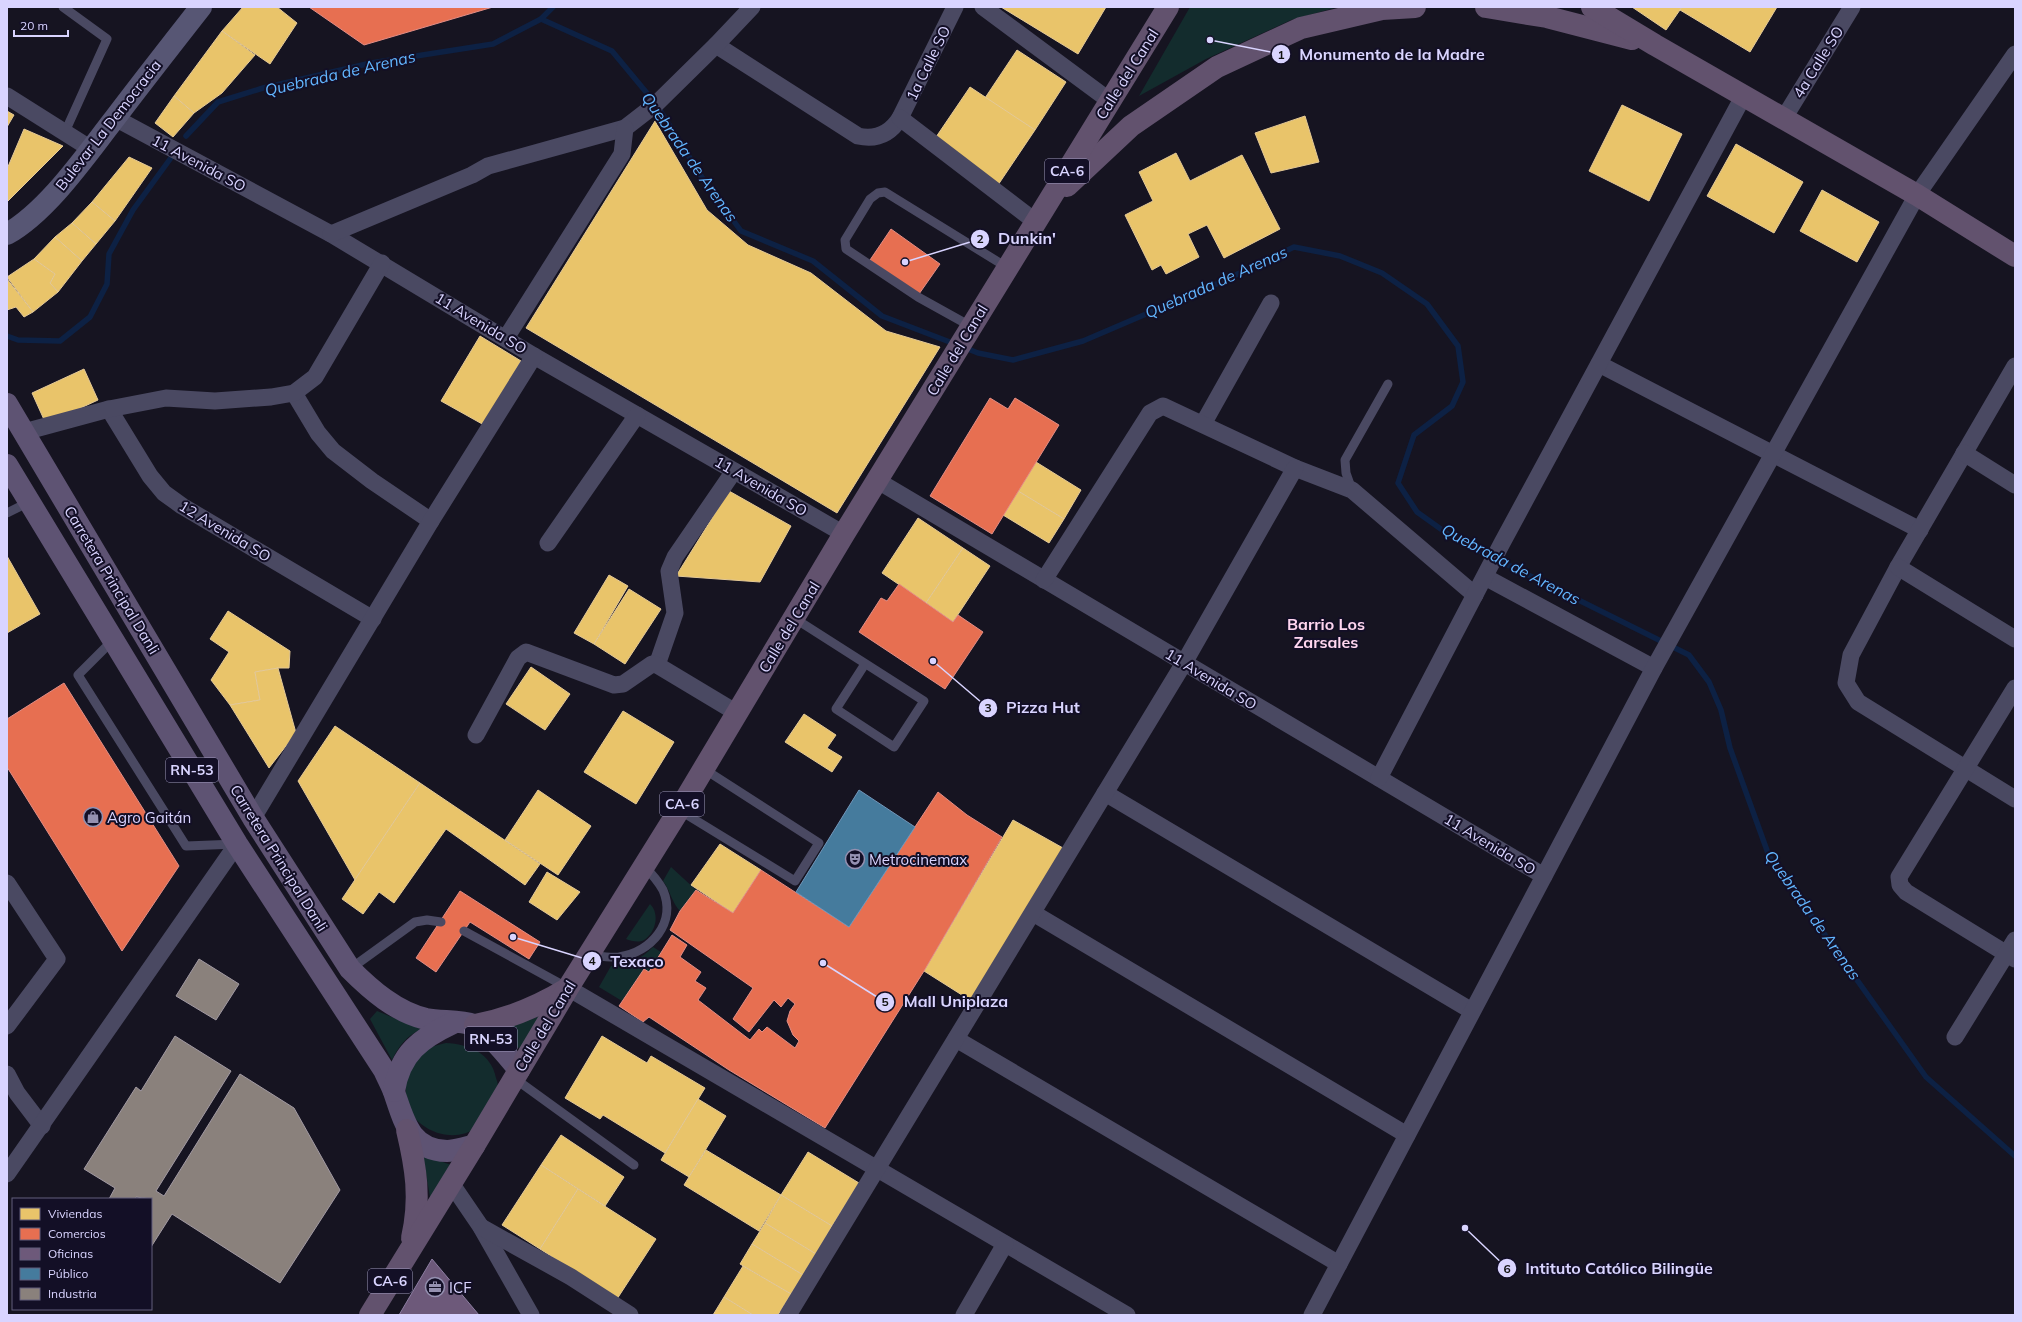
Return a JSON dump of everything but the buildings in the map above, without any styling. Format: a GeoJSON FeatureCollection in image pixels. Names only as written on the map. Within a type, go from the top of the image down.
{"type":"FeatureCollection","features":[{"type":"Feature","properties":{"kind":"highway","name":"Calle del Canal"},"geometry":{"type":"LineString","coordinates":[[410,1247],[474,1146],[568,988],[704,769],[844,534],[878,482],[951,360],[1168,7]]}},
{"type":"Feature","properties":{"kind":"highway"},"geometry":{"type":"LineString","coordinates":[[1041,213],[1131,126],[1217,67],[1301,28],[1382,9],[1415,7]]}},
{"type":"Feature","properties":{"kind":"highway"},"geometry":{"type":"LineString","coordinates":[[1486,7],[1547,17],[1655,45]]}},
{"type":"Feature","properties":{"kind":"highway"},"geometry":{"type":"LineString","coordinates":[[1592,7],[1655,45],[1917,195],[2015,256]]}},
{"type":"Feature","properties":{"kind":"highway"},"geometry":{"type":"LineString","coordinates":[[475,1025],[520,1012],[552,998],[568,988]]}},
{"type":"Feature","properties":{"kind":"highway"},"geometry":{"type":"LineString","coordinates":[[407,1130],[416,1164],[418,1192],[416,1220],[410,1247]]}},
{"type":"Feature","properties":{"kind":"highway","name":"CA-6"},"geometry":{"type":"LineString","coordinates":[[370,1315],[410,1247]]}},
{"type":"Feature","properties":{"kind":"main road","name":"Bulevar La Democracia"},"geometry":{"type":"LineString","coordinates":[[7,234],[19,227],[54,193],[92,148],[201,7]]}},
{"type":"Feature","properties":{"kind":"main road","name":"Carretera Principal Danli"},"geometry":{"type":"LineString","coordinates":[[7,404],[252,818],[350,969],[381,997],[402,1010],[425,1019],[475,1025]]}},
{"type":"Feature","properties":{"kind":"main road","name":"Carretera Principal Danli"},"geometry":{"type":"LineString","coordinates":[[7,465],[237,844],[384,1070],[394,1091],[407,1130]]}},
{"type":"Feature","properties":{"kind":"main road"},"geometry":{"type":"LineString","coordinates":[[394,1091],[401,1064],[413,1048],[433,1032],[453,1023]]}},
{"type":"Feature","properties":{"kind":"main road","name":"RN-53"},"geometry":{"type":"LineString","coordinates":[[475,1025],[499,1048],[517,1074]]}},
{"type":"Feature","properties":{"kind":"main road"},"geometry":{"type":"LineString","coordinates":[[407,1130],[414,1138],[431,1149],[448,1151],[474,1146]]}},
{"type":"Feature","properties":{"kind":"street"},"geometry":{"type":"LineString","coordinates":[[331,234],[472,175],[488,166],[625,128],[656,104],[752,7]]}},
{"type":"Feature","properties":{"kind":"street","name":"1a Calle SO"},"geometry":{"type":"LineString","coordinates":[[716,45],[858,136],[874,138],[889,131],[900,118],[955,7]]}},
{"type":"Feature","properties":{"kind":"street"},"geometry":{"type":"LineString","coordinates":[[983,7],[1110,101]]}},
{"type":"Feature","properties":{"kind":"street","name":"4a Calle SO"},"geometry":{"type":"LineString","coordinates":[[1784,118],[1852,7]]}},
{"type":"Feature","properties":{"kind":"street"},"geometry":{"type":"LineString","coordinates":[[1312,1315],[1656,662],[1917,195],[2015,54]]}},
{"type":"Feature","properties":{"kind":"street"},"geometry":{"type":"LineString","coordinates":[[1379,778],[1502,543],[1744,95]]}},
{"type":"Feature","properties":{"kind":"street"},"geometry":{"type":"LineString","coordinates":[[7,96],[92,148]]}},
{"type":"Feature","properties":{"kind":"street","name":"11 Avenida SO"},"geometry":{"type":"LineString","coordinates":[[115,118],[382,263],[534,356],[844,534]]}},
{"type":"Feature","properties":{"kind":"street"},"geometry":{"type":"LineString","coordinates":[[900,118],[1041,213]]}},
{"type":"Feature","properties":{"kind":"street"},"geometry":{"type":"LineString","coordinates":[[506,338],[622,154],[625,128]]}},
{"type":"Feature","properties":{"kind":"street"},"geometry":{"type":"LineString","coordinates":[[24,432],[109,409],[166,398],[215,401],[271,397],[294,393],[315,377],[382,263]]}},
{"type":"Feature","properties":{"kind":"street"},"geometry":{"type":"LineString","coordinates":[[1203,424],[1271,302]]}},
{"type":"Feature","properties":{"kind":"street"},"geometry":{"type":"LineString","coordinates":[[252,818],[431,522],[534,356]]}},
{"type":"Feature","properties":{"kind":"street"},"geometry":{"type":"LineString","coordinates":[[1599,364],[1920,530]]}},
{"type":"Feature","properties":{"kind":"street"},"geometry":{"type":"LineString","coordinates":[[2015,366],[1898,567],[1851,655],[1846,683],[1858,702],[2015,799]]}},
{"type":"Feature","properties":{"kind":"street"},"geometry":{"type":"LineString","coordinates":[[294,393],[318,433],[333,451],[372,481],[431,522]]}},
{"type":"Feature","properties":{"kind":"street"},"geometry":{"type":"LineString","coordinates":[[1044,580],[1150,413],[1162,406],[1295,468],[1352,490],[1475,594]]}},
{"type":"Feature","properties":{"kind":"street","name":"12 Avenida SO"},"geometry":{"type":"LineString","coordinates":[[109,409],[150,476],[164,493],[182,506],[373,619]]}},
{"type":"Feature","properties":{"kind":"street"},"geometry":{"type":"LineString","coordinates":[[548,543],[637,415]]}},
{"type":"Feature","properties":{"kind":"street"},"geometry":{"type":"LineString","coordinates":[[1964,453],[2015,485]]}},
{"type":"Feature","properties":{"kind":"street"},"geometry":{"type":"LineString","coordinates":[[788,1315],[1184,663],[1295,468]]}},
{"type":"Feature","properties":{"kind":"street"},"geometry":{"type":"LineString","coordinates":[[657,665],[675,613],[669,571],[675,557],[734,471]]}},
{"type":"Feature","properties":{"kind":"street","name":"11 Avenida SO"},"geometry":{"type":"LineString","coordinates":[[878,482],[1544,876]]}},
{"type":"Feature","properties":{"kind":"street"},"geometry":{"type":"LineString","coordinates":[[1898,567],[2015,639]]}},
{"type":"Feature","properties":{"kind":"street"},"geometry":{"type":"LineString","coordinates":[[1488,570],[1656,662]]}},
{"type":"Feature","properties":{"kind":"street"},"geometry":{"type":"LineString","coordinates":[[476,735],[518,658],[526,652],[614,685],[622,684],[652,664],[657,665],[737,713]]}},
{"type":"Feature","properties":{"kind":"street"},"geometry":{"type":"LineString","coordinates":[[1955,1036],[2012,951],[1906,892],[1900,885],[1899,877],[2015,688]]}},
{"type":"Feature","properties":{"kind":"street"},"geometry":{"type":"LineString","coordinates":[[1105,793],[1472,1011]]}},
{"type":"Feature","properties":{"kind":"street"},"geometry":{"type":"LineString","coordinates":[[7,1174],[42,1126],[237,844]]}},
{"type":"Feature","properties":{"kind":"street"},"geometry":{"type":"LineString","coordinates":[[7,883],[57,959],[7,1026]]}},
{"type":"Feature","properties":{"kind":"street"},"geometry":{"type":"LineString","coordinates":[[1032,913],[1407,1135]]}},
{"type":"Feature","properties":{"kind":"street"},"geometry":{"type":"LineString","coordinates":[[568,988],[1127,1315]]}},
{"type":"Feature","properties":{"kind":"street"},"geometry":{"type":"LineString","coordinates":[[956,1039],[1339,1264]]}},
{"type":"Feature","properties":{"kind":"street"},"geometry":{"type":"LineString","coordinates":[[7,1074],[17,1093],[42,1126]]}},
{"type":"Feature","properties":{"kind":"street"},"geometry":{"type":"LineString","coordinates":[[451,1183],[481,1227],[531,1315]]}},
{"type":"Feature","properties":{"kind":"street"},"geometry":{"type":"LineString","coordinates":[[481,1227],[571,1277],[630,1315]]}},
{"type":"Feature","properties":{"kind":"street"},"geometry":{"type":"LineString","coordinates":[[964,1315],[1005,1244]]}},
{"type":"Feature","properties":{"kind":"lane"},"geometry":{"type":"LineString","coordinates":[[63,7],[107,39],[65,132]]}},
{"type":"Feature","properties":{"kind":"lane"},"geometry":{"type":"LineString","coordinates":[[969,331],[846,249],[845,240],[870,199],[878,193],[885,192],[1008,268]]}},
{"type":"Feature","properties":{"kind":"lane"},"geometry":{"type":"LineString","coordinates":[[1352,490],[1346,473],[1345,460],[1388,384]]}},
{"type":"Feature","properties":{"kind":"lane"},"geometry":{"type":"LineString","coordinates":[[7,513],[29,502]]}},
{"type":"Feature","properties":{"kind":"lane"},"geometry":{"type":"LineString","coordinates":[[794,618],[924,702],[894,746],[836,709],[865,664]]}},
{"type":"Feature","properties":{"kind":"lane"},"geometry":{"type":"LineString","coordinates":[[113,640],[78,675],[186,846],[237,844]]}},
{"type":"Feature","properties":{"kind":"lane"},"geometry":{"type":"LineString","coordinates":[[679,810],[795,881],[820,843],[704,769]]}},
{"type":"Feature","properties":{"kind":"lane"},"geometry":{"type":"LineString","coordinates":[[589,955],[620,957],[641,949],[656,939],[665,921],[666,900],[655,877],[644,866]]}},
{"type":"Feature","properties":{"kind":"lane"},"geometry":{"type":"LineString","coordinates":[[350,969],[415,922],[426,920],[440,922]]}},
{"type":"Feature","properties":{"kind":"lane"},"geometry":{"type":"LineString","coordinates":[[464,931],[568,988]]}},
{"type":"Feature","properties":{"kind":"lane"},"geometry":{"type":"LineString","coordinates":[[517,1074],[634,1165]]}},
{"type":"Feature","properties":{"kind":"green space"},"geometry":{"type":"Polygon","coordinates":[[[1190,7],[1338,7],[1291,20],[1206,59],[1139,96],[1190,7]]]}},
{"type":"Feature","properties":{"kind":"green space"},"geometry":{"type":"Polygon","coordinates":[[[671,867],[696,890],[680,911],[663,881],[671,867]]]}},
{"type":"Feature","properties":{"kind":"green space"},"geometry":{"type":"Polygon","coordinates":[[[650,904],[656,918],[654,928],[648,937],[642,941],[626,939],[650,904]]]}},
{"type":"Feature","properties":{"kind":"green space"},"geometry":{"type":"Polygon","coordinates":[[[653,947],[661,952],[649,972],[644,969],[622,1001],[599,987],[611,966],[623,965],[634,961],[653,947]]]}},
{"type":"Feature","properties":{"kind":"green space"},"geometry":{"type":"Polygon","coordinates":[[[377,1011],[421,1029],[411,1035],[404,1042],[397,1050],[392,1060],[370,1019],[377,1011]]]}},
{"type":"Feature","properties":{"kind":"green space"},"geometry":{"type":"Polygon","coordinates":[[[544,1015],[523,1051],[496,1030],[544,1015]]]}},
{"type":"Feature","properties":{"kind":"green space"},"geometry":{"type":"Polygon","coordinates":[[[446,1043],[463,1045],[484,1056],[493,1069],[498,1085],[479,1125],[469,1132],[450,1135],[432,1131],[416,1120],[407,1103],[406,1094],[408,1075],[417,1059],[432,1047],[446,1043]]]}},
{"type":"Feature","properties":{"kind":"green space"},"geometry":{"type":"Polygon","coordinates":[[[423,1155],[454,1166],[431,1203],[423,1155]]]}},
{"type":"Feature","properties":{"kind":"waterway","name":"Quebrada de Arenas"},"geometry":{"type":"LineString","coordinates":[[186,136],[218,102],[263,88],[371,63],[493,44],[541,19],[553,7]]}},
{"type":"Feature","properties":{"kind":"waterway","name":"Quebrada de Arenas"},"geometry":{"type":"LineString","coordinates":[[541,19],[612,51],[656,104],[703,179],[741,231],[813,261],[882,316],[955,344]]}},
{"type":"Feature","properties":{"kind":"waterway","name":"Quebrada de Arenas"},"geometry":{"type":"LineString","coordinates":[[7,336],[18,340],[60,341],[90,317],[107,284],[109,254],[133,210],[173,155]]}},
{"type":"Feature","properties":{"kind":"waterway","name":"Quebrada de Arenas"},"geometry":{"type":"LineString","coordinates":[[963,347],[978,353],[1013,360],[1083,341],[1221,282],[1294,247],[1340,256],[1382,273],[1427,304],[1458,346],[1463,382],[1452,406],[1414,435],[1398,483],[1417,512],[1452,537],[1689,655],[1709,682],[1721,710],[1730,748],[1769,856],[1926,1077],[2015,1156]]}},
{"type":"Feature","properties":{"kind":"place","name":"Monumento de la Madre"},"geometry":{"type":"Point","coordinates":[1210,40]}},
{"type":"Feature","properties":{"kind":"place","name":"Dunkin'"},"geometry":{"type":"Point","coordinates":[905,262]}},
{"type":"Feature","properties":{"kind":"place","name":"Pizza Hut"},"geometry":{"type":"Point","coordinates":[933,661]}},
{"type":"Feature","properties":{"kind":"place","name":"Agro Gaitán"},"geometry":{"type":"Point","coordinates":[93,817]}},
{"type":"Feature","properties":{"kind":"place","name":"Metrocinemax"},"geometry":{"type":"Point","coordinates":[855,859]}},
{"type":"Feature","properties":{"kind":"place","name":"Texaco"},"geometry":{"type":"Point","coordinates":[513,937]}},
{"type":"Feature","properties":{"kind":"place","name":"Mall Uniplaza"},"geometry":{"type":"Point","coordinates":[823,963]}},
{"type":"Feature","properties":{"kind":"place","name":"Intituto Católico Bilingüe"},"geometry":{"type":"Point","coordinates":[1465,1228]}},
{"type":"Feature","properties":{"kind":"place","name":"ICF"},"geometry":{"type":"Point","coordinates":[435,1287]}},
{"type":"Feature","properties":{"kind":"district","name":"Barrio Los Zarsales"},"geometry":{"type":"Point","coordinates":[1326,633]}}]}
